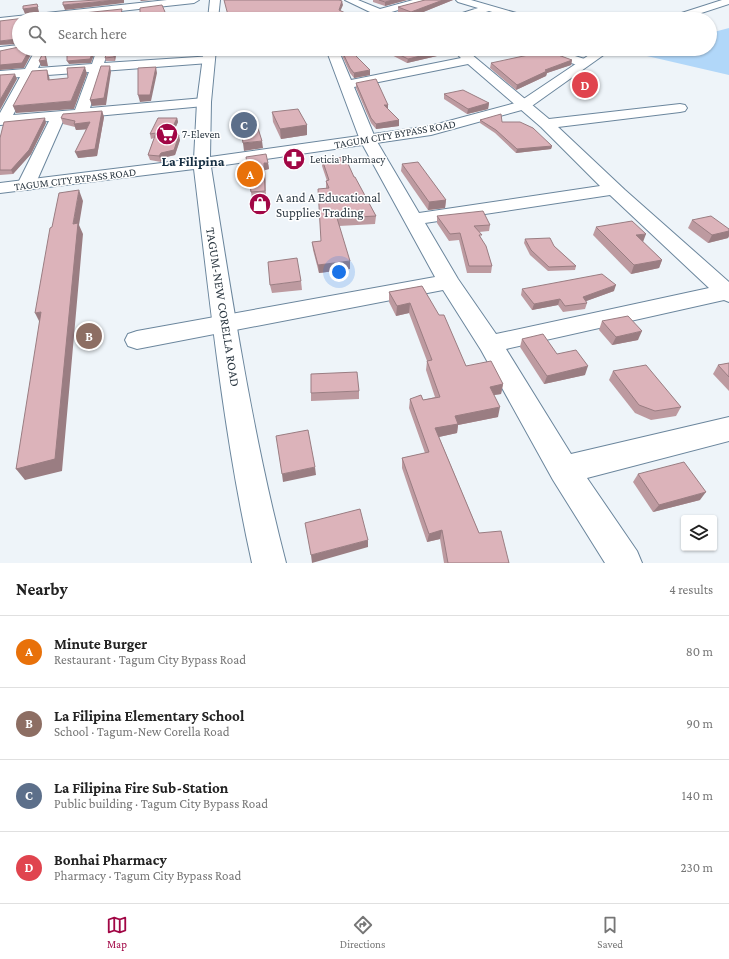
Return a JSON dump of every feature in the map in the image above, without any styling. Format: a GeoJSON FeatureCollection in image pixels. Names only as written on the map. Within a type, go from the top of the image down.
{"type":"FeatureCollection","features":[{"type":"Feature","properties":{"kind":"street"},"geometry":{"type":"LineString","coordinates":[[120,12],[194,0]]}},
{"type":"Feature","properties":{"kind":"street"},"geometry":{"type":"LineString","coordinates":[[214,12],[215,0]]}},
{"type":"Feature","properties":{"kind":"street"},"geometry":{"type":"LineString","coordinates":[[350,0],[379,12],[423,0]]}},
{"type":"Feature","properties":{"kind":"street"},"geometry":{"type":"LineString","coordinates":[[462,0],[502,12]]}},
{"type":"Feature","properties":{"kind":"street"},"geometry":{"type":"LineString","coordinates":[[695,12],[729,1]]}},
{"type":"Feature","properties":{"kind":"street"},"geometry":{"type":"LineString","coordinates":[[476,12],[489,8]]}},
{"type":"Feature","properties":{"kind":"street"},"geometry":{"type":"LineString","coordinates":[[0,21],[12,20]]}},
{"type":"Feature","properties":{"kind":"street"},"geometry":{"type":"LineString","coordinates":[[0,51],[12,49]]}},
{"type":"Feature","properties":{"kind":"street"},"geometry":{"type":"LineString","coordinates":[[2,121],[38,56]]}},
{"type":"Feature","properties":{"kind":"street"},"geometry":{"type":"LineString","coordinates":[[81,113],[100,56]]}},
{"type":"Feature","properties":{"kind":"street"},"geometry":{"type":"LineString","coordinates":[[0,76],[95,68],[194,56]]}},
{"type":"Feature","properties":{"kind":"street","name":"TAGUM-NEW CORELLA ROAD"},"geometry":{"type":"LineString","coordinates":[[210,56],[204,102],[202,163],[224,323],[256,509],[268,563]]}},
{"type":"Feature","properties":{"kind":"street"},"geometry":{"type":"LineString","coordinates":[[335,56],[368,140],[449,282],[490,344],[564,470],[625,563]]}},
{"type":"Feature","properties":{"kind":"street"},"geometry":{"type":"LineString","coordinates":[[466,56],[546,124],[613,189],[728,293]]}},
{"type":"Feature","properties":{"kind":"street"},"geometry":{"type":"LineString","coordinates":[[562,56],[584,63]]}},
{"type":"Feature","properties":{"kind":"street","name":"TAGUM CITY BYPASS ROAD"},"geometry":{"type":"LineString","coordinates":[[0,188],[202,163],[431,130],[524,105],[595,56]]}},
{"type":"Feature","properties":{"kind":"street"},"geometry":{"type":"LineString","coordinates":[[345,85],[470,60]]}},
{"type":"Feature","properties":{"kind":"street"},"geometry":{"type":"LineString","coordinates":[[2,121],[204,102]]}},
{"type":"Feature","properties":{"kind":"street"},"geometry":{"type":"LineString","coordinates":[[546,124],[680,108]]}},
{"type":"Feature","properties":{"kind":"street"},"geometry":{"type":"LineString","coordinates":[[26,185],[59,115]]}},
{"type":"Feature","properties":{"kind":"street"},"geometry":{"type":"LineString","coordinates":[[414,219],[613,189]]}},
{"type":"Feature","properties":{"kind":"street"},"geometry":{"type":"LineString","coordinates":[[137,340],[449,282]]}},
{"type":"Feature","properties":{"kind":"street"},"geometry":{"type":"LineString","coordinates":[[490,344],[728,293]]}},
{"type":"Feature","properties":{"kind":"street"},"geometry":{"type":"LineString","coordinates":[[564,470],[729,429]]}},
{"type":"Feature","properties":{"kind":"shaded area"},"geometry":{"type":"Polygon","coordinates":[[[729,28],[729,75],[647,56],[717,56],[717,31],[729,28]]]}},
{"type":"Feature","properties":{"kind":"building"},"geometry":{"type":"Polygon","coordinates":[[[115,0],[63,5],[63,2],[115,0]]]}},
{"type":"Feature","properties":{"kind":"building"},"geometry":{"type":"Polygon","coordinates":[[[224,0],[339,0],[342,1],[339,10],[343,12],[227,12],[224,0]]]}},
{"type":"Feature","properties":{"kind":"building"},"geometry":{"type":"Polygon","coordinates":[[[379,0],[393,0],[385,2],[379,0]]]}},
{"type":"Feature","properties":{"kind":"building"},"geometry":{"type":"Polygon","coordinates":[[[425,0],[443,0],[411,12],[398,7],[425,0]]]}},
{"type":"Feature","properties":{"kind":"building"},"geometry":{"type":"Polygon","coordinates":[[[37,4],[38,7],[23,9],[23,6],[37,4]]]}},
{"type":"Feature","properties":{"kind":"building"},"geometry":{"type":"Polygon","coordinates":[[[162,5],[165,12],[140,12],[140,8],[162,5]]]}},
{"type":"Feature","properties":{"kind":"building"},"geometry":{"type":"Polygon","coordinates":[[[122,9],[121,12],[93,12],[122,9]]]}},
{"type":"Feature","properties":{"kind":"building"},"geometry":{"type":"Polygon","coordinates":[[[12,20],[12,40],[0,41],[0,21],[12,20]]]}},
{"type":"Feature","properties":{"kind":"building"},"geometry":{"type":"Polygon","coordinates":[[[12,48],[12,56],[26,56],[22,63],[0,65],[0,51],[12,48]]]}},
{"type":"Feature","properties":{"kind":"building"},"geometry":{"type":"Polygon","coordinates":[[[42,56],[45,56],[46,60],[39,61],[42,56]]]}},
{"type":"Feature","properties":{"kind":"building"},"geometry":{"type":"Polygon","coordinates":[[[67,56],[91,56],[90,59],[67,61],[67,56]]]}},
{"type":"Feature","properties":{"kind":"building"},"geometry":{"type":"Polygon","coordinates":[[[106,56],[114,56],[114,57],[105,58],[106,56]]]}},
{"type":"Feature","properties":{"kind":"building"},"geometry":{"type":"Polygon","coordinates":[[[344,56],[356,56],[370,70],[354,73],[344,56]]]}},
{"type":"Feature","properties":{"kind":"building"},"geometry":{"type":"Polygon","coordinates":[[[402,56],[420,56],[408,59],[402,56]]]}},
{"type":"Feature","properties":{"kind":"building"},"geometry":{"type":"Polygon","coordinates":[[[524,56],[561,56],[572,60],[545,70],[547,71],[517,85],[491,63],[524,56]]]}},
{"type":"Feature","properties":{"kind":"building"},"geometry":{"type":"Polygon","coordinates":[[[101,66],[110,66],[104,98],[90,100],[101,66]]]}},
{"type":"Feature","properties":{"kind":"building"},"geometry":{"type":"Polygon","coordinates":[[[85,67],[71,101],[13,106],[32,71],[47,70],[48,80],[68,78],[67,68],[85,67]]]}},
{"type":"Feature","properties":{"kind":"building"},"geometry":{"type":"Polygon","coordinates":[[[156,67],[150,95],[138,95],[138,68],[156,67]]]}},
{"type":"Feature","properties":{"kind":"building"},"geometry":{"type":"Polygon","coordinates":[[[15,74],[0,100],[0,75],[15,74]]]}},
{"type":"Feature","properties":{"kind":"building"},"geometry":{"type":"Polygon","coordinates":[[[376,79],[388,105],[384,105],[399,120],[376,124],[371,118],[356,83],[376,79]]]}},
{"type":"Feature","properties":{"kind":"building"},"geometry":{"type":"Polygon","coordinates":[[[463,90],[489,103],[468,109],[444,94],[463,90]]]}},
{"type":"Feature","properties":{"kind":"building"},"geometry":{"type":"Polygon","coordinates":[[[298,109],[307,125],[280,129],[272,112],[298,109]]]}},
{"type":"Feature","properties":{"kind":"building"},"geometry":{"type":"Polygon","coordinates":[[[102,111],[95,149],[75,152],[90,122],[74,124],[75,121],[61,118],[63,114],[102,111]]]}},
{"type":"Feature","properties":{"kind":"building"},"geometry":{"type":"Polygon","coordinates":[[[501,114],[502,122],[520,122],[533,128],[552,146],[517,149],[496,130],[480,120],[501,114]]]}},
{"type":"Feature","properties":{"kind":"building"},"geometry":{"type":"Polygon","coordinates":[[[45,118],[29,150],[11,170],[0,170],[0,138],[4,122],[45,118]]]}},
{"type":"Feature","properties":{"kind":"building"},"geometry":{"type":"Polygon","coordinates":[[[158,118],[177,118],[169,135],[179,135],[174,150],[161,153],[159,156],[148,155],[156,133],[150,134],[158,118]]]}},
{"type":"Feature","properties":{"kind":"building"},"geometry":{"type":"Polygon","coordinates":[[[256,122],[262,141],[243,143],[240,123],[256,122]]]}},
{"type":"Feature","properties":{"kind":"building"},"geometry":{"type":"Polygon","coordinates":[[[266,154],[268,163],[264,163],[265,191],[251,192],[246,157],[266,154]]]}},
{"type":"Feature","properties":{"kind":"building"},"geometry":{"type":"Polygon","coordinates":[[[345,157],[354,177],[376,216],[337,218],[350,261],[318,265],[312,242],[321,241],[318,189],[329,188],[326,181],[329,180],[322,159],[345,157]]]}},
{"type":"Feature","properties":{"kind":"building"},"geometry":{"type":"Polygon","coordinates":[[[418,162],[446,200],[429,202],[402,164],[418,162]]]}},
{"type":"Feature","properties":{"kind":"building"},"geometry":{"type":"Polygon","coordinates":[[[79,190],[73,224],[78,223],[55,459],[16,469],[41,312],[35,313],[50,228],[52,227],[59,193],[79,190]]]}},
{"type":"Feature","properties":{"kind":"building"},"geometry":{"type":"Polygon","coordinates":[[[483,211],[490,225],[474,226],[482,235],[479,235],[486,246],[492,266],[469,266],[460,233],[450,234],[437,216],[483,211]]]}},
{"type":"Feature","properties":{"kind":"building"},"geometry":{"type":"Polygon","coordinates":[[[711,216],[729,229],[729,231],[712,235],[692,220],[711,216]]]}},
{"type":"Feature","properties":{"kind":"building"},"geometry":{"type":"Polygon","coordinates":[[[632,221],[646,234],[636,235],[662,260],[634,265],[596,227],[632,221]]]}},
{"type":"Feature","properties":{"kind":"building"},"geometry":{"type":"Polygon","coordinates":[[[550,238],[554,246],[576,266],[549,267],[531,250],[525,239],[550,238]]]}},
{"type":"Feature","properties":{"kind":"building"},"geometry":{"type":"Polygon","coordinates":[[[297,258],[301,281],[270,285],[268,262],[297,258]]]}},
{"type":"Feature","properties":{"kind":"building"},"geometry":{"type":"Polygon","coordinates":[[[602,274],[616,285],[583,297],[587,303],[565,306],[560,299],[534,304],[522,289],[602,274]]]}},
{"type":"Feature","properties":{"kind":"building"},"geometry":{"type":"Polygon","coordinates":[[[422,286],[439,315],[444,315],[466,366],[491,361],[503,384],[490,387],[500,407],[455,416],[458,424],[435,428],[479,533],[501,531],[509,563],[448,563],[442,530],[429,534],[402,458],[429,452],[410,399],[421,395],[423,400],[440,397],[427,361],[432,360],[410,303],[397,306],[389,292],[422,286]]]}},
{"type":"Feature","properties":{"kind":"building"},"geometry":{"type":"Polygon","coordinates":[[[628,316],[642,331],[616,337],[602,321],[628,316]]]}},
{"type":"Feature","properties":{"kind":"building"},"geometry":{"type":"Polygon","coordinates":[[[543,334],[557,354],[576,350],[588,366],[547,376],[522,339],[543,334]]]}},
{"type":"Feature","properties":{"kind":"building"},"geometry":{"type":"Polygon","coordinates":[[[729,363],[729,377],[718,365],[729,363]]]}},
{"type":"Feature","properties":{"kind":"building"},"geometry":{"type":"Polygon","coordinates":[[[646,365],[681,407],[655,411],[639,405],[613,371],[646,365]]]}},
{"type":"Feature","properties":{"kind":"building"},"geometry":{"type":"Polygon","coordinates":[[[357,372],[359,391],[311,393],[311,374],[357,372]]]}},
{"type":"Feature","properties":{"kind":"building"},"geometry":{"type":"Polygon","coordinates":[[[308,430],[315,467],[282,474],[276,436],[308,430]]]}},
{"type":"Feature","properties":{"kind":"building"},"geometry":{"type":"Polygon","coordinates":[[[684,462],[706,492],[659,505],[638,474],[684,462]]]}},
{"type":"Feature","properties":{"kind":"building"},"geometry":{"type":"Polygon","coordinates":[[[360,509],[368,540],[311,555],[305,523],[360,509]]]}},
{"type":"Feature","properties":{"kind":"place","name":"Bonhai Pharmacy"},"geometry":{"type":"Point","coordinates":[585,85]}},
{"type":"Feature","properties":{"kind":"place","name":"La Filipina Fire Sub-Station"},"geometry":{"type":"Point","coordinates":[244,125]}},
{"type":"Feature","properties":{"kind":"place","name":"7-Eleven"},"geometry":{"type":"Point","coordinates":[167,134]}},
{"type":"Feature","properties":{"kind":"place","name":"Leticia Pharmacy"},"geometry":{"type":"Point","coordinates":[294,159]}},
{"type":"Feature","properties":{"kind":"place","name":"Minute Burger"},"geometry":{"type":"Point","coordinates":[250,174]}},
{"type":"Feature","properties":{"kind":"place","name":"A and A Educational Supplies Trading"},"geometry":{"type":"Point","coordinates":[260,204]}},
{"type":"Feature","properties":{"kind":"place","name":"La Filipina Elementary School"},"geometry":{"type":"Point","coordinates":[89,336]}},
{"type":"Feature","properties":{"kind":"district","name":"La Filipina"},"geometry":{"type":"Point","coordinates":[193,161]}}]}
